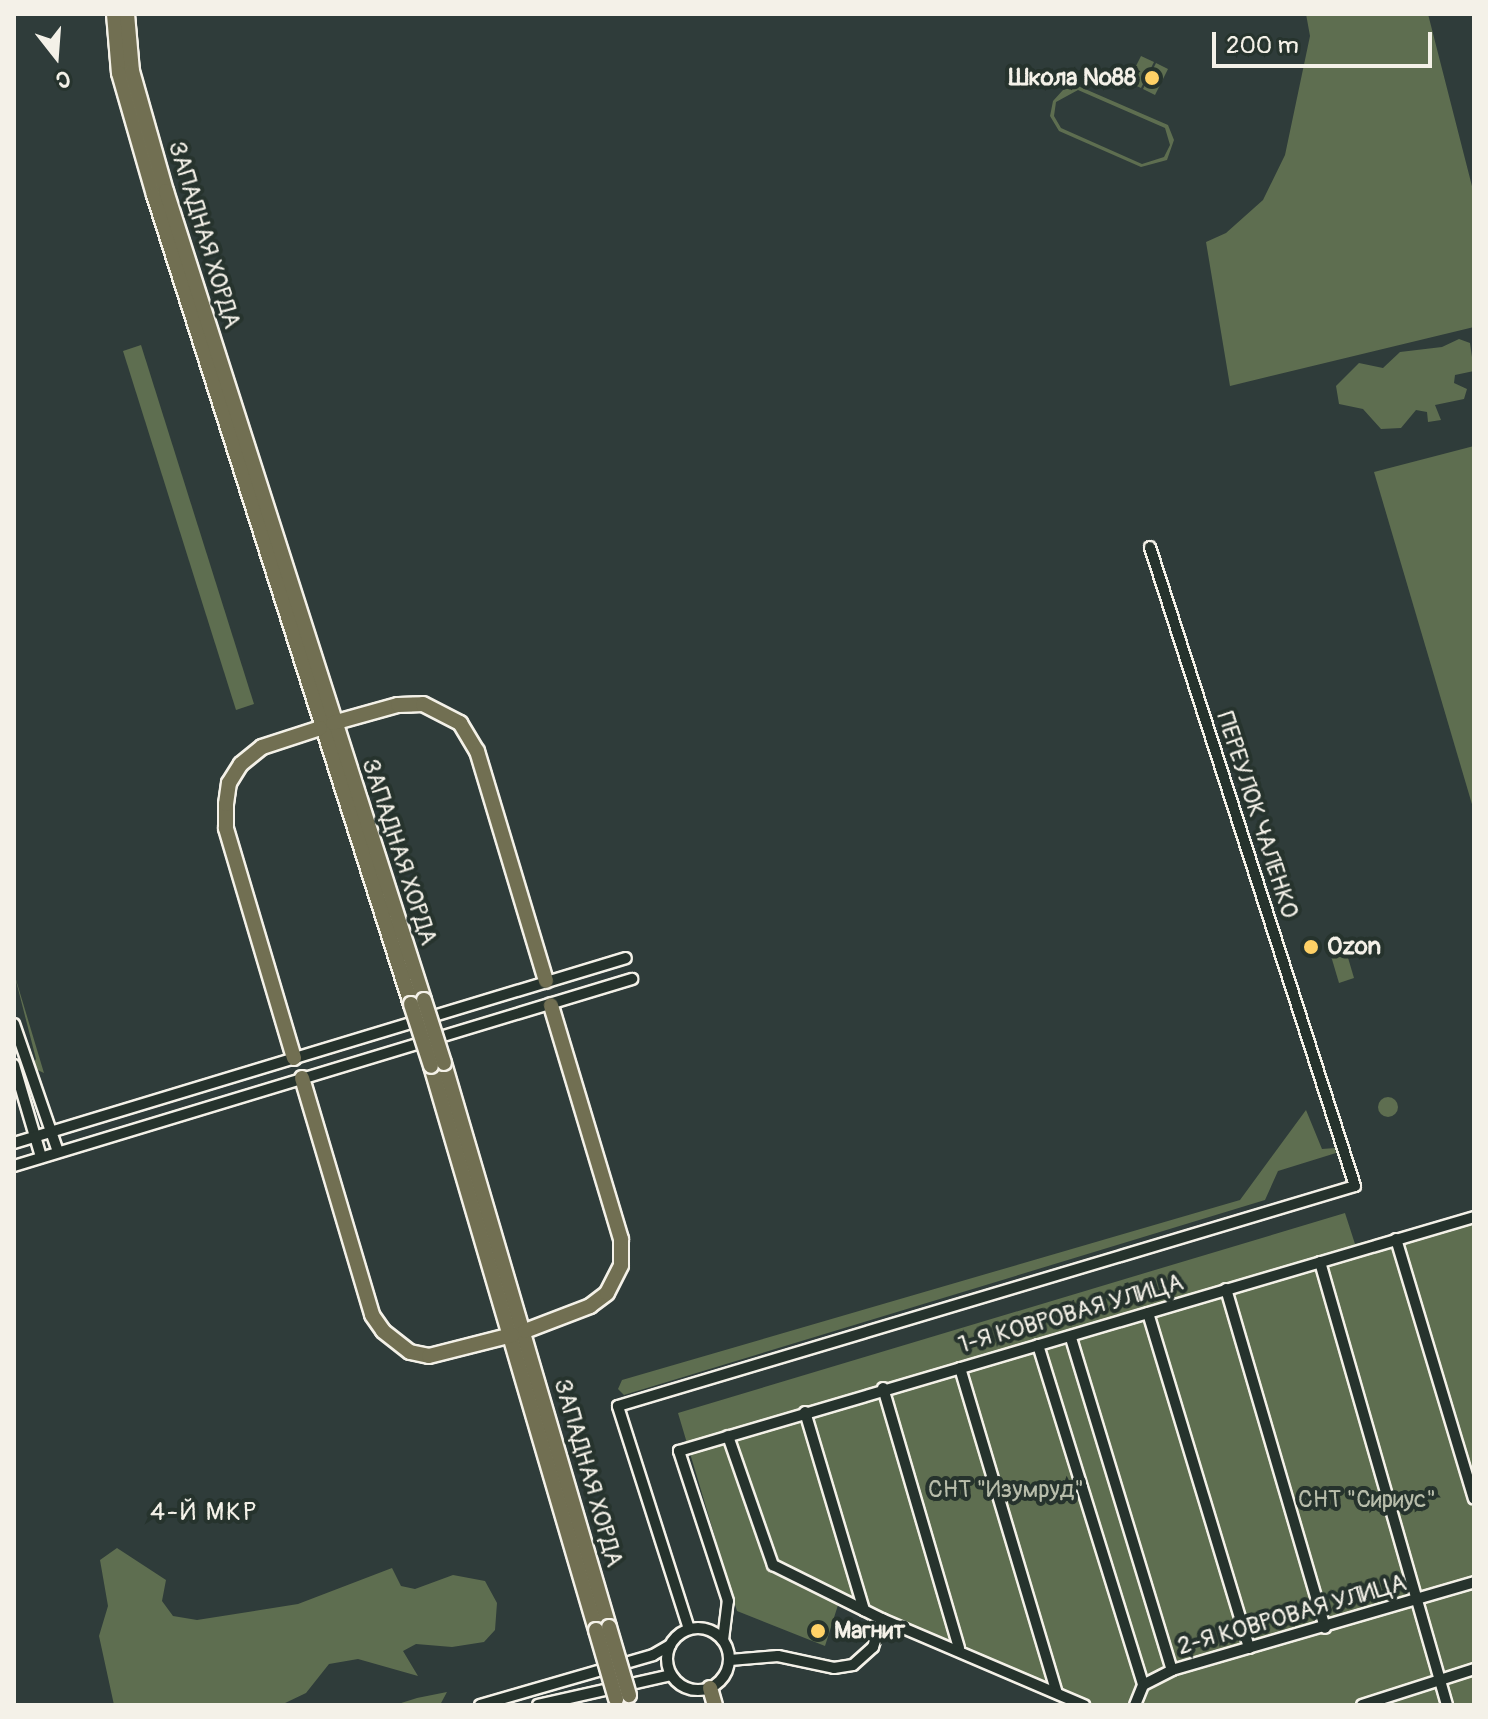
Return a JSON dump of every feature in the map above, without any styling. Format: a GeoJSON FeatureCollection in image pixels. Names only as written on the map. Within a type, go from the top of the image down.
{"type":"FeatureCollection","features":[{"type":"Feature","properties":{"kind":"highway","name":"ЗАПАДНАЯ ХОРДА"},"geometry":{"type":"LineString","coordinates":[[114,14],[119,73],[154,195],[418,1002],[518,1333],[623,1701]]}},
{"type":"Feature","properties":{"kind":"highway","name":"ЗАПАДНАЯ ХОРДА"},"geometry":{"type":"LineString","coordinates":[[127,14],[132,71],[326,726]]}},
{"type":"Feature","properties":{"kind":"highway"},"geometry":{"type":"LineString","coordinates":[[294,1058],[226,828],[226,804],[229,783],[241,764],[262,747],[326,726],[398,705],[423,704],[460,723],[477,751],[546,981]]}},
{"type":"Feature","properties":{"kind":"highway"},"geometry":{"type":"LineString","coordinates":[[302,1078],[372,1315],[383,1331],[410,1352],[429,1356],[518,1333],[590,1306],[607,1293],[621,1265],[621,1239],[551,1005]]}},
{"type":"Feature","properties":{"kind":"highway"},"geometry":{"type":"LineString","coordinates":[[710,1688],[715,1705]]}},
{"type":"Feature","properties":{"kind":"street","name":"ПЕРЕУЛОК ЧАЛЕНКО"},"geometry":{"type":"LineString","coordinates":[[689,1629],[618,1406],[1355,1186],[1150,547]]}},
{"type":"Feature","properties":{"kind":"street"},"geometry":{"type":"LineString","coordinates":[[14,1143],[626,958]]}},
{"type":"Feature","properties":{"kind":"street"},"geometry":{"type":"LineString","coordinates":[[14,1166],[632,979]]}},
{"type":"Feature","properties":{"kind":"street"},"geometry":{"type":"LineString","coordinates":[[14,1024],[58,1152]]}},
{"type":"Feature","properties":{"kind":"street"},"geometry":{"type":"LineString","coordinates":[[14,1065],[41,1157]]}},
{"type":"Feature","properties":{"kind":"street"},"geometry":{"type":"LineString","coordinates":[[1472,1217],[1474,1231]]}},
{"type":"Feature","properties":{"kind":"street","name":"1-Я КОВРОВАЯ УЛИЦА"},"geometry":{"type":"LineString","coordinates":[[723,1640],[728,1601],[679,1451],[883,1388],[1071,1338],[1472,1217]]}},
{"type":"Feature","properties":{"kind":"street"},"geometry":{"type":"LineString","coordinates":[[1396,1239],[1474,1499]]}},
{"type":"Feature","properties":{"kind":"street"},"geometry":{"type":"LineString","coordinates":[[1320,1262],[1447,1705]]}},
{"type":"Feature","properties":{"kind":"street"},"geometry":{"type":"LineString","coordinates":[[1226,1289],[1325,1628]]}},
{"type":"Feature","properties":{"kind":"street"},"geometry":{"type":"LineString","coordinates":[[1148,1313],[1249,1648]]}},
{"type":"Feature","properties":{"kind":"street"},"geometry":{"type":"LineString","coordinates":[[1071,1338],[1172,1670]]}},
{"type":"Feature","properties":{"kind":"street"},"geometry":{"type":"LineString","coordinates":[[1038,1345],[1143,1685],[1135,1705]]}},
{"type":"Feature","properties":{"kind":"street"},"geometry":{"type":"LineString","coordinates":[[960,1368],[1057,1693]]}},
{"type":"Feature","properties":{"kind":"street"},"geometry":{"type":"LineString","coordinates":[[883,1388],[959,1648]]}},
{"type":"Feature","properties":{"kind":"street"},"geometry":{"type":"LineString","coordinates":[[805,1412],[864,1610]]}},
{"type":"Feature","properties":{"kind":"street"},"geometry":{"type":"LineString","coordinates":[[728,1436],[773,1565],[882,1619],[959,1648],[1084,1705]]}},
{"type":"Feature","properties":{"kind":"street","name":"2-Я КОВРОВАЯ УЛИЦА"},"geometry":{"type":"LineString","coordinates":[[1143,1685],[1172,1670],[1325,1628],[1474,1582]]}},
{"type":"Feature","properties":{"kind":"street"},"geometry":{"type":"LineString","coordinates":[[730,1660],[793,1657],[817,1666],[853,1665],[873,1647],[882,1619]]}},
{"type":"Feature","properties":{"kind":"street"},"geometry":{"type":"LineString","coordinates":[[480,1705],[653,1655],[689,1629],[710,1630],[723,1640],[730,1660],[725,1675],[710,1688],[691,1690],[671,1675],[538,1705]]}},
{"type":"Feature","properties":{"kind":"street"},"geometry":{"type":"LineString","coordinates":[[670,1645],[671,1675]]}},
{"type":"Feature","properties":{"kind":"street"},"geometry":{"type":"LineString","coordinates":[[1362,1705],[1474,1669]]}},
{"type":"Feature","properties":{"kind":"green space"},"geometry":{"type":"Polygon","coordinates":[[[1306,14],[1428,14],[1474,194],[1474,327],[1230,386],[1206,242],[1226,233],[1263,200],[1285,155],[1310,36],[1306,14]]]}},
{"type":"Feature","properties":{"kind":"green space"},"geometry":{"type":"Polygon","coordinates":[[[1141,56],[1154,62],[1141,88],[1128,82],[1141,56]]]}},
{"type":"Feature","properties":{"kind":"green space"},"geometry":{"type":"Polygon","coordinates":[[[1156,63],[1168,69],[1155,95],[1143,89],[1156,63]]]}},
{"type":"Feature","properties":{"kind":"green space"},"geometry":{"type":"Polygon","coordinates":[[[1078,86],[1168,125],[1174,140],[1167,160],[1141,167],[1059,131],[1050,116],[1053,101],[1063,90],[1078,86]],[[1078,90],[1056,102],[1054,116],[1061,128],[1142,164],[1164,157],[1170,145],[1165,128],[1078,90]]]}},
{"type":"Feature","properties":{"kind":"green space"},"geometry":{"type":"Polygon","coordinates":[[[1459,339],[1470,343],[1474,371],[1455,375],[1454,383],[1467,389],[1464,399],[1435,405],[1441,420],[1428,422],[1427,412],[1416,410],[1401,428],[1381,429],[1363,409],[1339,404],[1336,386],[1359,363],[1383,368],[1400,352],[1442,347],[1459,339]]]}},
{"type":"Feature","properties":{"kind":"green space"},"geometry":{"type":"Polygon","coordinates":[[[141,345],[254,704],[236,710],[123,351],[141,345]]]}},
{"type":"Feature","properties":{"kind":"green space"},"geometry":{"type":"Polygon","coordinates":[[[1474,446],[1474,811],[1374,472],[1474,446]]]}},
{"type":"Feature","properties":{"kind":"green space"},"geometry":{"type":"Polygon","coordinates":[[[1346,951],[1354,978],[1339,983],[1331,956],[1346,951]]]}},
{"type":"Feature","properties":{"kind":"green space"},"geometry":{"type":"Polygon","coordinates":[[[14,973],[44,1073],[31,1067],[36,1059],[14,973]]]}},
{"type":"Feature","properties":{"kind":"green space"},"geometry":{"type":"Polygon","coordinates":[[[1388,1097],[1395,1100],[1398,1107],[1395,1114],[1388,1117],[1381,1114],[1378,1107],[1381,1100],[1388,1097]]]}},
{"type":"Feature","properties":{"kind":"green space"},"geometry":{"type":"Polygon","coordinates":[[[1306,1110],[1322,1149],[1335,1148],[1336,1153],[1278,1171],[1265,1200],[624,1395],[618,1389],[622,1380],[1240,1200],[1306,1110]]]}},
{"type":"Feature","properties":{"kind":"green space","name":"СНТ \"Изумруд\""},"geometry":{"type":"Polygon","coordinates":[[[1474,1212],[1474,1705],[1064,1705],[838,1605],[825,1646],[737,1611],[678,1413],[1345,1213],[1355,1244],[1474,1212]]]}},
{"type":"Feature","properties":{"kind":"green space"},"geometry":{"type":"Polygon","coordinates":[[[117,1548],[166,1580],[162,1601],[173,1616],[197,1620],[298,1604],[392,1568],[401,1586],[415,1589],[453,1575],[485,1581],[497,1603],[495,1630],[484,1642],[452,1647],[416,1644],[403,1651],[418,1676],[358,1659],[329,1664],[306,1693],[281,1705],[114,1705],[99,1636],[108,1606],[100,1560],[117,1548]]]}},
{"type":"Feature","properties":{"kind":"green space"},"geometry":{"type":"Polygon","coordinates":[[[447,1692],[440,1705],[395,1705],[417,1698],[447,1692]]]}},
{"type":"Feature","properties":{"kind":"place","name":"Школа №88"},"geometry":{"type":"Point","coordinates":[1152,78]}},
{"type":"Feature","properties":{"kind":"place","name":"Ozon"},"geometry":{"type":"Point","coordinates":[1311,947]}},
{"type":"Feature","properties":{"kind":"place","name":"Магнит"},"geometry":{"type":"Point","coordinates":[818,1631]}},
{"type":"Feature","properties":{"kind":"district","name":"4-Й МКР"},"geometry":{"type":"Point","coordinates":[204,1513]}},
{"type":"Feature","properties":{"kind":"park label","name":"СНТ \"Сириус\""},"geometry":{"type":"Point","coordinates":[1367,1500]}}]}
